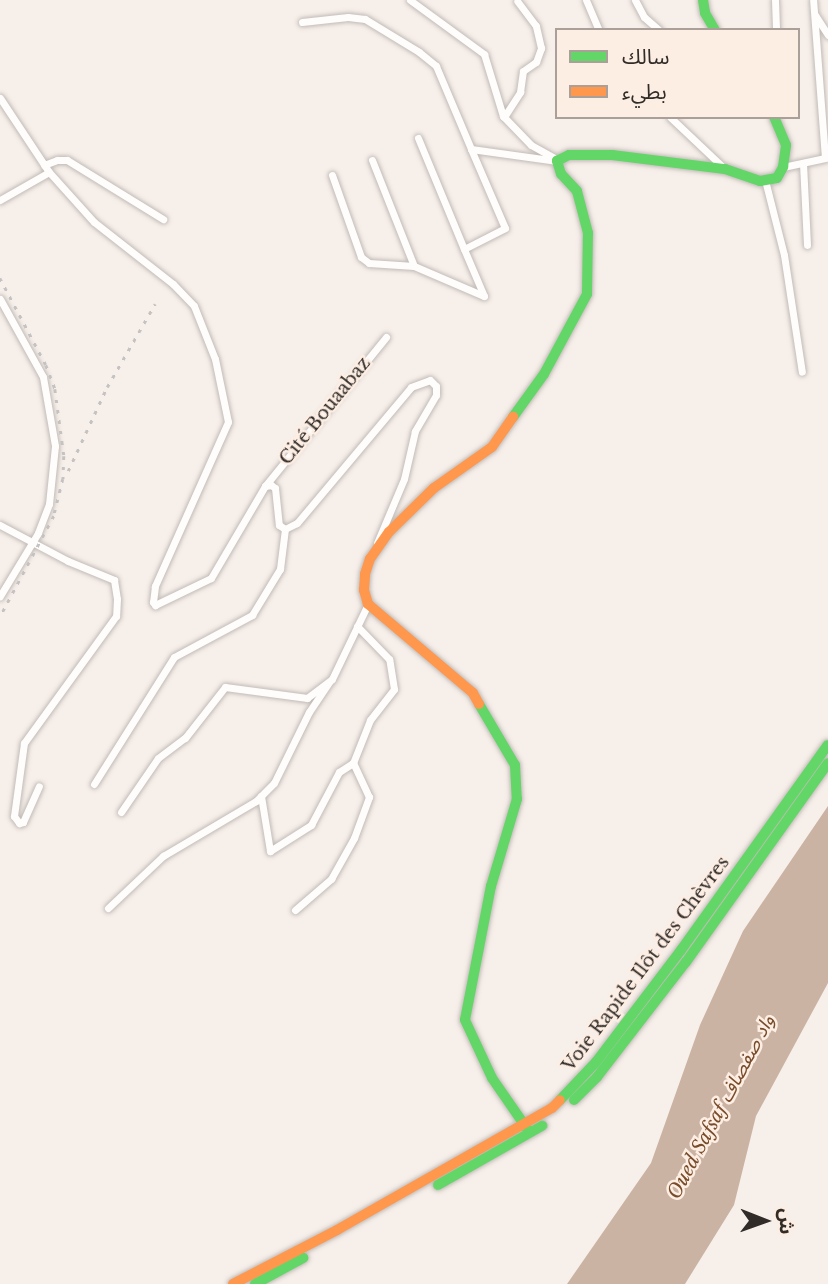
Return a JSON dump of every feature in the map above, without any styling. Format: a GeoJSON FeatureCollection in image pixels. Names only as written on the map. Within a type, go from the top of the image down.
{"type":"FeatureCollection","features":[{"type":"Feature","properties":{"kind":"main road"},"geometry":{"type":"LineString","coordinates":[[703,0],[705,13],[714,28]]}},
{"type":"Feature","properties":{"kind":"main road"},"geometry":{"type":"LineString","coordinates":[[527,1129],[492,1078],[465,1020],[491,886],[517,799],[515,765],[473,693],[368,604],[364,590],[370,559],[389,532],[434,488],[492,446],[544,374],[587,294],[588,233],[578,191],[561,174],[557,160],[569,155],[612,155],[725,169],[765,180],[776,177],[783,167],[786,145],[775,119]]}},
{"type":"Feature","properties":{"kind":"main road","name":"Voie Rapide Ilôt des Chèvres"},"geometry":{"type":"LineString","coordinates":[[255,1284],[527,1129],[552,1108],[596,1062],[735,878],[828,745]]}},
{"type":"Feature","properties":{"kind":"main road","name":"Voie Rapide Ilôt des Chèvres"},"geometry":{"type":"LineString","coordinates":[[233,1284],[564,1110],[597,1077],[686,962],[828,763]]}},
{"type":"Feature","properties":{"kind":"street"},"geometry":{"type":"LineString","coordinates":[[410,0],[484,54],[504,117],[531,145],[557,160]]}},
{"type":"Feature","properties":{"kind":"street"},"geometry":{"type":"LineString","coordinates":[[586,0],[597,28]]}},
{"type":"Feature","properties":{"kind":"street"},"geometry":{"type":"LineString","coordinates":[[635,0],[644,17],[657,28]]}},
{"type":"Feature","properties":{"kind":"street"},"geometry":{"type":"LineString","coordinates":[[775,0],[776,28]]}},
{"type":"Feature","properties":{"kind":"street"},"geometry":{"type":"LineString","coordinates":[[783,167],[825,158],[813,0]]}},
{"type":"Feature","properties":{"kind":"street"},"geometry":{"type":"LineString","coordinates":[[504,117],[520,92],[523,71],[536,62],[541,48],[536,26],[517,1]]}},
{"type":"Feature","properties":{"kind":"street"},"geometry":{"type":"LineString","coordinates":[[814,14],[828,35]]}},
{"type":"Feature","properties":{"kind":"street"},"geometry":{"type":"LineString","coordinates":[[302,22],[348,17],[365,19],[419,52],[436,66],[505,228],[464,249]]}},
{"type":"Feature","properties":{"kind":"street"},"geometry":{"type":"LineString","coordinates":[[0,98],[47,169]]}},
{"type":"Feature","properties":{"kind":"street"},"geometry":{"type":"LineString","coordinates":[[672,119],[725,169]]}},
{"type":"Feature","properties":{"kind":"street"},"geometry":{"type":"LineString","coordinates":[[332,176],[361,257],[369,263],[414,266],[484,296],[418,138]]}},
{"type":"Feature","properties":{"kind":"street"},"geometry":{"type":"LineString","coordinates":[[471,149],[557,160]]}},
{"type":"Feature","properties":{"kind":"street"},"geometry":{"type":"LineString","coordinates":[[0,200],[57,160],[68,160],[163,219]]}},
{"type":"Feature","properties":{"kind":"street"},"geometry":{"type":"LineString","coordinates":[[372,160],[414,266]]}},
{"type":"Feature","properties":{"kind":"street"},"geometry":{"type":"LineString","coordinates":[[803,163],[807,245]]}},
{"type":"Feature","properties":{"kind":"street","name":"Cité Bouaabaz"},"geometry":{"type":"LineString","coordinates":[[47,169],[94,222],[173,284],[194,306],[215,359],[227,404],[228,422],[155,586],[155,605],[211,578],[265,486],[386,337]]}},
{"type":"Feature","properties":{"kind":"street"},"geometry":{"type":"LineString","coordinates":[[765,180],[784,255],[802,372]]}},
{"type":"Feature","properties":{"kind":"street"},"geometry":{"type":"LineString","coordinates":[[0,299],[37,365],[53,424],[54,477],[50,504],[32,542],[0,596]]}},
{"type":"Feature","properties":{"kind":"street"},"geometry":{"type":"LineString","coordinates":[[285,529],[297,523],[411,387],[430,380],[436,386],[436,395],[415,431],[404,479],[370,559]]}},
{"type":"Feature","properties":{"kind":"street"},"geometry":{"type":"LineString","coordinates":[[265,486],[274,486],[279,525],[285,529]]}},
{"type":"Feature","properties":{"kind":"street"},"geometry":{"type":"LineString","coordinates":[[0,525],[114,580],[117,599],[116,616],[24,743],[14,816],[19,823],[23,822],[39,786]]}},
{"type":"Feature","properties":{"kind":"street"},"geometry":{"type":"LineString","coordinates":[[94,784],[174,657],[252,615],[280,569],[285,529]]}},
{"type":"Feature","properties":{"kind":"street"},"geometry":{"type":"LineString","coordinates":[[108,908],[163,856],[261,796],[274,783],[309,712],[332,679],[368,604]]}},
{"type":"Feature","properties":{"kind":"street"},"geometry":{"type":"LineString","coordinates":[[261,796],[270,851],[311,825],[339,772],[353,763],[370,720],[394,689],[389,659],[357,626]]}},
{"type":"Feature","properties":{"kind":"street"},"geometry":{"type":"LineString","coordinates":[[121,812],[158,758],[185,738],[225,687],[307,698],[332,679]]}},
{"type":"Feature","properties":{"kind":"street"},"geometry":{"type":"LineString","coordinates":[[295,910],[331,879],[354,838],[369,797],[353,763]]}},
{"type":"Feature","properties":{"kind":"water","name":"Oued Safsaf واد صفصاف"},"geometry":{"type":"Polygon","coordinates":[[[828,806],[828,983],[756,1116],[734,1205],[685,1284],[567,1284],[651,1163],[700,1025],[743,931],[828,806]]]}},
{"type":"Feature","properties":{"kind":"railway"},"geometry":{"type":"LineString","coordinates":[[0,278],[46,365],[55,389],[64,456],[63,479],[54,516],[0,617]]}},
{"type":"Feature","properties":{"kind":"railway"},"geometry":{"type":"LineString","coordinates":[[68,471],[107,387],[155,304]]}},
{"type":"Feature","properties":{"kind":"traffic: fast"},"geometry":{"type":"LineString","coordinates":[[703,0],[705,13],[714,28]]}},
{"type":"Feature","properties":{"kind":"traffic: fast"},"geometry":{"type":"LineString","coordinates":[[513,417],[544,374],[587,294],[588,233],[577,191],[561,174],[557,161],[569,155],[612,155],[725,169],[760,181],[777,178],[783,167],[786,145],[775,119]]}},
{"type":"Feature","properties":{"kind":"traffic: fast"},"geometry":{"type":"LineString","coordinates":[[479,704],[515,765],[517,799],[491,886],[465,1020],[492,1078],[528,1130]]}},
{"type":"Feature","properties":{"kind":"traffic: fast"},"geometry":{"type":"LineString","coordinates":[[560,1100],[596,1062],[681,950],[828,745]]}},
{"type":"Feature","properties":{"kind":"traffic: fast"},"geometry":{"type":"LineString","coordinates":[[574,1100],[597,1077],[686,962],[828,763]]}},
{"type":"Feature","properties":{"kind":"traffic: fast"},"geometry":{"type":"LineString","coordinates":[[438,1185],[542,1126]]}},
{"type":"Feature","properties":{"kind":"traffic: fast"},"geometry":{"type":"LineString","coordinates":[[255,1284],[303,1258]]}},
{"type":"Feature","properties":{"kind":"traffic: slow"},"geometry":{"type":"LineString","coordinates":[[479,704],[473,693],[368,604],[364,590],[365,574],[370,559],[389,532],[434,488],[492,447],[513,417]]}},
{"type":"Feature","properties":{"kind":"traffic: slow"},"geometry":{"type":"LineString","coordinates":[[233,1284],[337,1230],[552,1108],[560,1100]]}}]}
